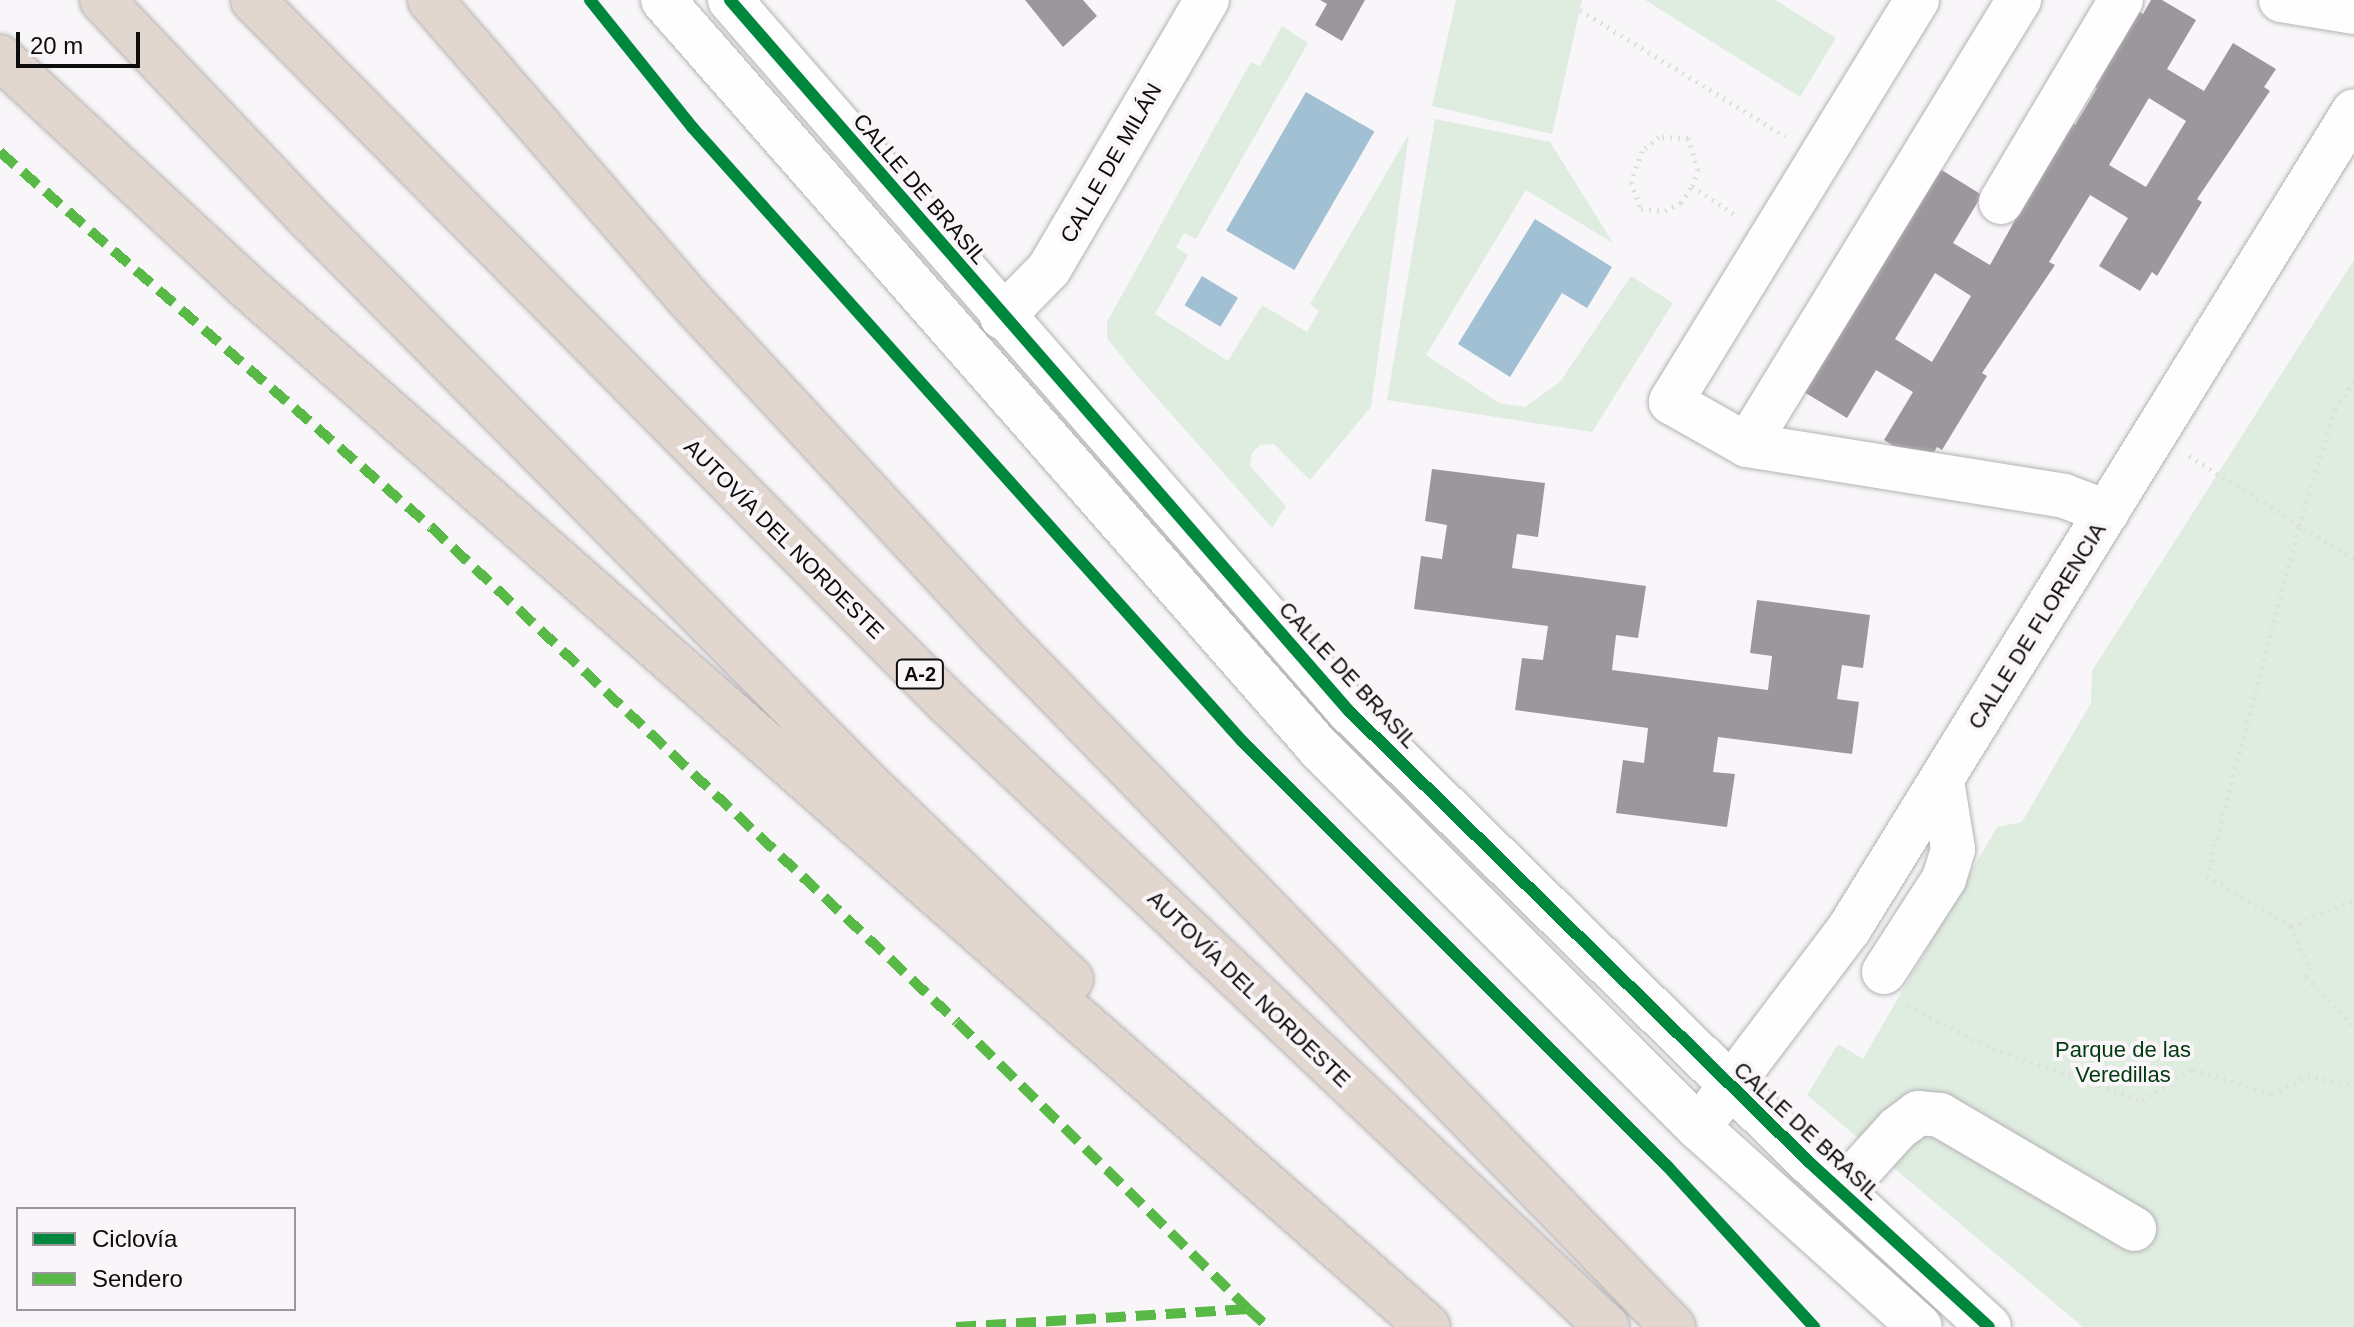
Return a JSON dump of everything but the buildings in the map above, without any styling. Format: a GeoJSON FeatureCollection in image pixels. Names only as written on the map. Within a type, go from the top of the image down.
{"type":"FeatureCollection","features":[{"type":"Feature","properties":{"kind":"highway"},"geometry":{"type":"LineString","coordinates":[[102,0],[311,220],[867,783],[1431,1327]]}},
{"type":"Feature","properties":{"kind":"highway","name":"AUTOVÍA DEL NORDESTE"},"geometry":{"type":"LineString","coordinates":[[253,0],[947,702],[1607,1327]]}},
{"type":"Feature","properties":{"kind":"highway"},"geometry":{"type":"LineString","coordinates":[[431,1],[687,297],[1001,636],[1673,1327]]}},
{"type":"Feature","properties":{"kind":"highway"},"geometry":{"type":"LineString","coordinates":[[0,57],[245,285],[1431,1327]]}},
{"type":"Feature","properties":{"kind":"street"},"geometry":{"type":"LineString","coordinates":[[663,0],[1319,748],[1699,1128],[1920,1327]]}},
{"type":"Feature","properties":{"kind":"street","name":"CALLE DE BRASIL"},"geometry":{"type":"LineString","coordinates":[[730,0],[1002,317],[1349,711],[1730,1086],[1989,1327]]}},
{"type":"Feature","properties":{"kind":"street","name":"CALLE DE MILÁN"},"geometry":{"type":"LineString","coordinates":[[1002,317],[1049,269],[1207,0]]}},
{"type":"Feature","properties":{"kind":"street"},"geometry":{"type":"LineString","coordinates":[[1917,0],[1671,402],[1747,445],[2064,496],[2107,512]]}},
{"type":"Feature","properties":{"kind":"street"},"geometry":{"type":"LineString","coordinates":[[1747,445],[2019,0]]}},
{"type":"Feature","properties":{"kind":"street"},"geometry":{"type":"LineString","coordinates":[[2001,202],[2121,0]]}},
{"type":"Feature","properties":{"kind":"street"},"geometry":{"type":"LineString","coordinates":[[2281,0],[2354,12]]}},
{"type":"Feature","properties":{"kind":"street","name":"CALLE DE FLORENCIA"},"geometry":{"type":"LineString","coordinates":[[1699,1128],[1849,929],[2354,111]]}},
{"type":"Feature","properties":{"kind":"street"},"geometry":{"type":"LineString","coordinates":[[1890,986],[1944,879],[1953,849],[1942,781]]}},
{"type":"Feature","properties":{"kind":"street"},"geometry":{"type":"LineString","coordinates":[[1841,1191],[1897,1129],[1918,1113],[1940,1115],[2134,1229]]}},
{"type":"Feature","properties":{"kind":"path"},"geometry":{"type":"LineString","coordinates":[[1580,10],[1820,158]]}},
{"type":"Feature","properties":{"kind":"path"},"geometry":{"type":"LineString","coordinates":[[1659,137],[1688,138],[1698,170],[1692,186],[1681,203],[1665,211],[1641,209],[1631,182],[1642,151],[1659,137]]}},
{"type":"Feature","properties":{"kind":"path"},"geometry":{"type":"LineString","coordinates":[[1692,186],[1771,238]]}},
{"type":"Feature","properties":{"kind":"path"},"geometry":{"type":"LineString","coordinates":[[2354,381],[2335,409],[2299,527],[2207,876],[2291,926],[2309,967],[2306,977],[2354,1026]]}},
{"type":"Feature","properties":{"kind":"path"},"geometry":{"type":"LineString","coordinates":[[2155,434],[2354,559]]}},
{"type":"Feature","properties":{"kind":"path"},"geometry":{"type":"LineString","coordinates":[[2291,926],[2354,900]]}},
{"type":"Feature","properties":{"kind":"path"},"geometry":{"type":"LineString","coordinates":[[1890,986],[1993,1049],[2142,1100],[2193,1069],[2272,1094],[2308,1076],[2354,1085]]}},
{"type":"Feature","properties":{"kind":"green space"},"geometry":{"type":"Polygon","coordinates":[[[1456,0],[1582,0],[1552,134],[1432,106],[1456,0]]]}},
{"type":"Feature","properties":{"kind":"green space"},"geometry":{"type":"Polygon","coordinates":[[[1645,0],[1775,0],[1836,38],[1800,97],[1645,0]]]}},
{"type":"Feature","properties":{"kind":"green space"},"geometry":{"type":"Polygon","coordinates":[[[1282,26],[1308,43],[1196,239],[1184,233],[1176,247],[1188,255],[1155,314],[1228,361],[1262,305],[1307,332],[1319,311],[1310,304],[1409,134],[1371,407],[1310,480],[1274,444],[1260,445],[1252,453],[1250,466],[1286,506],[1272,528],[1133,371],[1107,338],[1107,322],[1251,62],[1260,66],[1282,26]]]}},
{"type":"Feature","properties":{"kind":"green space"},"geometry":{"type":"Polygon","coordinates":[[[1435,119],[1550,142],[1613,243],[1526,190],[1426,355],[1499,403],[1525,407],[1560,382],[1631,276],[1673,303],[1592,432],[1387,400],[1435,119]]]}},
{"type":"Feature","properties":{"kind":"green space","name":"Parque de las Veredillas"},"geometry":{"type":"Polygon","coordinates":[[[2354,260],[2354,1327],[2083,1327],[1807,1095],[1838,1044],[1863,1059],[1997,827],[2022,822],[2091,703],[2092,671],[2354,260]]]}},
{"type":"Feature","properties":{"kind":"water"},"geometry":{"type":"Polygon","coordinates":[[[1306,92],[1374,132],[1294,270],[1226,231],[1306,92]]]}},
{"type":"Feature","properties":{"kind":"water"},"geometry":{"type":"Polygon","coordinates":[[[1535,219],[1612,267],[1587,308],[1562,293],[1510,377],[1458,344],[1535,219]]]}},
{"type":"Feature","properties":{"kind":"water"},"geometry":{"type":"Polygon","coordinates":[[[1202,276],[1238,298],[1220,327],[1184,305],[1202,276]]]}},
{"type":"Feature","properties":{"kind":"marked path"},"geometry":{"type":"LineString","coordinates":[[0,152],[431,527],[957,1022],[1248,1309]]}},
{"type":"Feature","properties":{"kind":"marked path"},"geometry":{"type":"LineString","coordinates":[[956,1327],[1248,1309],[1268,1327]]}},
{"type":"Feature","properties":{"kind":"cycle path"},"geometry":{"type":"LineString","coordinates":[[590,0],[692,127],[1242,741],[1668,1167],[1814,1327]]}},
{"type":"Feature","properties":{"kind":"cycle path"},"geometry":{"type":"LineString","coordinates":[[730,0],[1349,711],[1809,1162],[1989,1327]]}}]}
